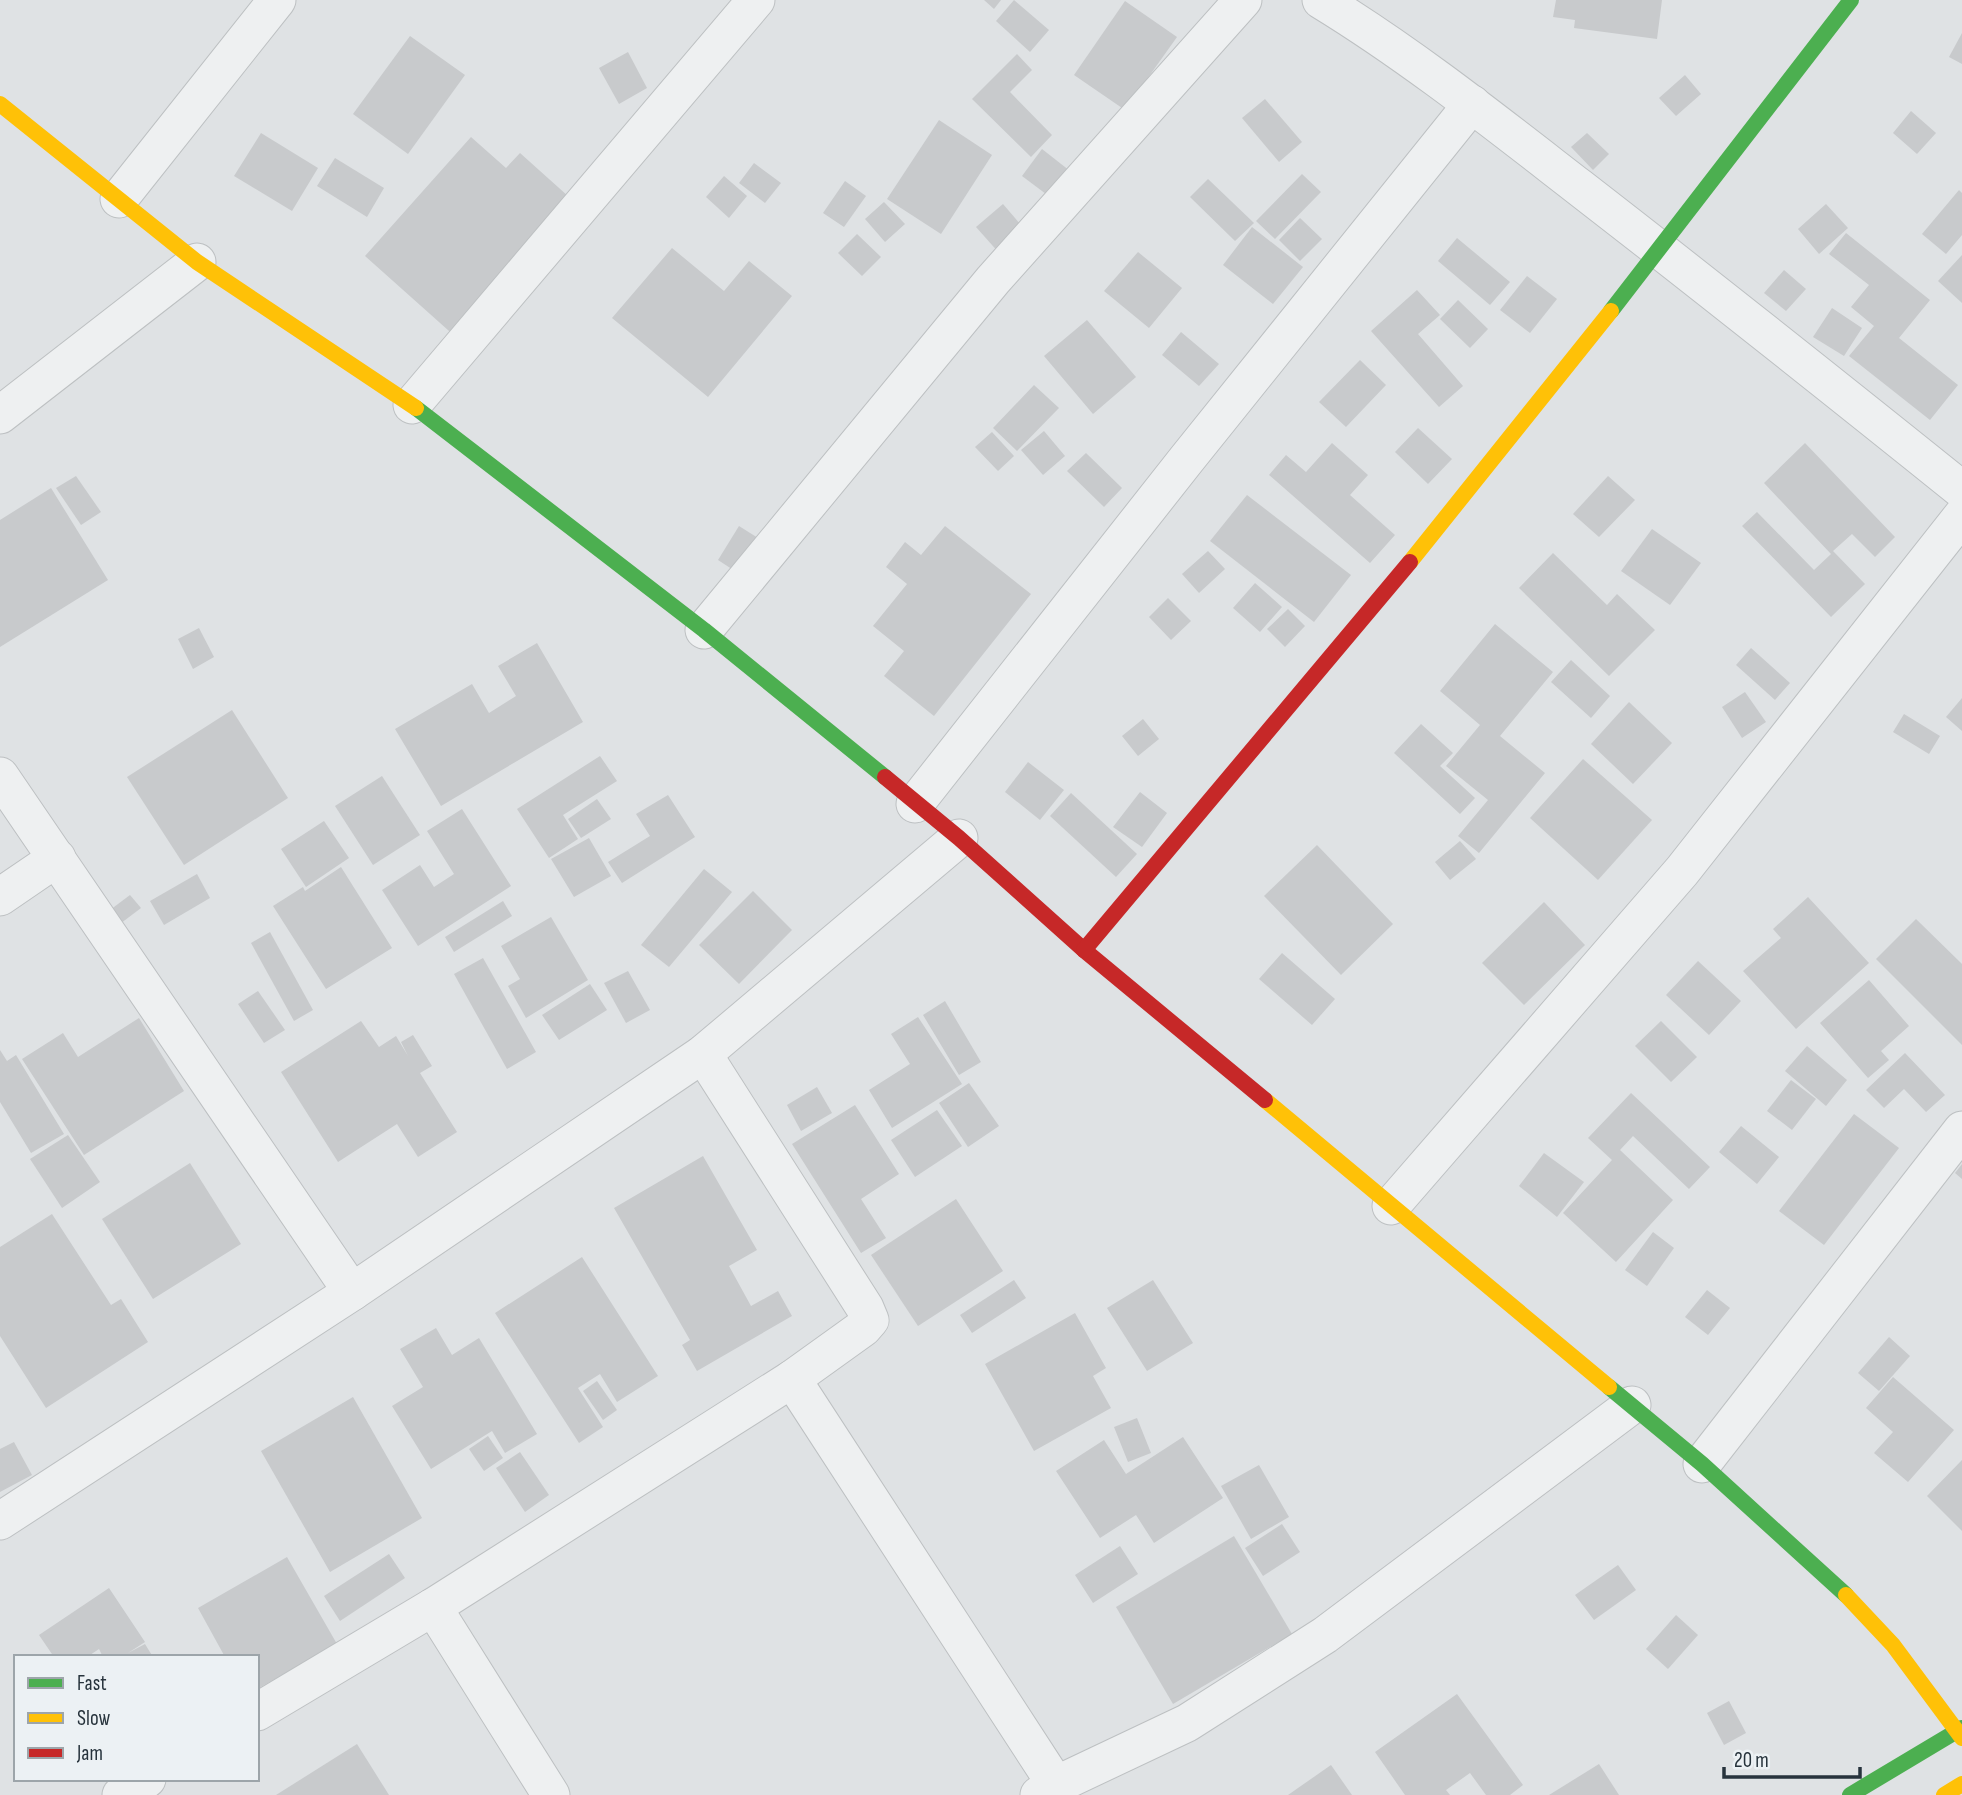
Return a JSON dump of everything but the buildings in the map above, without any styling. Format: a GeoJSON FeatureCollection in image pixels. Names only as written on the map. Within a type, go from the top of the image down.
{"type":"FeatureCollection","features":[{"type":"Feature","properties":{"kind":"street"},"geometry":{"type":"LineString","coordinates":[[119,199],[277,0]]}},
{"type":"Feature","properties":{"kind":"street"},"geometry":{"type":"LineString","coordinates":[[412,405],[756,0]]}},
{"type":"Feature","properties":{"kind":"street"},"geometry":{"type":"LineString","coordinates":[[704,630],[993,280],[1243,0]]}},
{"type":"Feature","properties":{"kind":"street"},"geometry":{"type":"LineString","coordinates":[[1321,0],[1472,104],[1962,490]]}},
{"type":"Feature","properties":{"kind":"street"},"geometry":{"type":"LineString","coordinates":[[1084,950],[1371,610],[1660,250],[1851,0]]}},
{"type":"Feature","properties":{"kind":"street"},"geometry":{"type":"LineString","coordinates":[[0,104],[197,262],[412,405],[704,630],[959,838],[1084,950],[1702,1464],[1844,1593],[1893,1645],[1960,1732],[1850,1795]]}},
{"type":"Feature","properties":{"kind":"street"},"geometry":{"type":"LineString","coordinates":[[915,804],[1472,104]]}},
{"type":"Feature","properties":{"kind":"street"},"geometry":{"type":"LineString","coordinates":[[0,415],[197,262]]}},
{"type":"Feature","properties":{"kind":"street"},"geometry":{"type":"LineString","coordinates":[[1391,1206],[1682,871],[1962,516]]}},
{"type":"Feature","properties":{"kind":"street"},"geometry":{"type":"LineString","coordinates":[[0,776],[352,1292]]}},
{"type":"Feature","properties":{"kind":"street"},"geometry":{"type":"LineString","coordinates":[[0,1521],[352,1292],[703,1054],[959,838]]}},
{"type":"Feature","properties":{"kind":"street"},"geometry":{"type":"LineString","coordinates":[[0,897],[57,858]]}},
{"type":"Feature","properties":{"kind":"street"},"geometry":{"type":"LineString","coordinates":[[259,1711],[433,1607],[792,1379],[863,1328],[870,1320],[865,1308],[703,1054]]}},
{"type":"Feature","properties":{"kind":"street"},"geometry":{"type":"LineString","coordinates":[[1702,1464],[1962,1130]]}},
{"type":"Feature","properties":{"kind":"street"},"geometry":{"type":"LineString","coordinates":[[792,1379],[1047,1790],[1187,1723],[1325,1635],[1632,1405]]}},
{"type":"Feature","properties":{"kind":"street"},"geometry":{"type":"LineString","coordinates":[[433,1607],[551,1795]]}},
{"type":"Feature","properties":{"kind":"street"},"geometry":{"type":"LineString","coordinates":[[121,1795],[143,1781]]}},
{"type":"Feature","properties":{"kind":"street"},"geometry":{"type":"LineString","coordinates":[[1944,1795],[1962,1784]]}},
{"type":"Feature","properties":{"kind":"traffic: fast"},"geometry":{"type":"LineString","coordinates":[[1611,311],[1851,0]]}},
{"type":"Feature","properties":{"kind":"traffic: fast"},"geometry":{"type":"LineString","coordinates":[[416,408],[704,630],[885,777]]}},
{"type":"Feature","properties":{"kind":"traffic: fast"},"geometry":{"type":"LineString","coordinates":[[1609,1387],[1702,1464],[1846,1595]]}},
{"type":"Feature","properties":{"kind":"traffic: fast"},"geometry":{"type":"LineString","coordinates":[[1850,1795],[1962,1728]]}},
{"type":"Feature","properties":{"kind":"traffic: slow"},"geometry":{"type":"LineString","coordinates":[[0,104],[197,262],[416,408]]}},
{"type":"Feature","properties":{"kind":"traffic: slow"},"geometry":{"type":"LineString","coordinates":[[1410,562],[1611,311]]}},
{"type":"Feature","properties":{"kind":"traffic: slow"},"geometry":{"type":"LineString","coordinates":[[1265,1100],[1609,1387]]}},
{"type":"Feature","properties":{"kind":"traffic: slow"},"geometry":{"type":"LineString","coordinates":[[1846,1595],[1893,1645],[1962,1738]]}},
{"type":"Feature","properties":{"kind":"traffic: slow"},"geometry":{"type":"LineString","coordinates":[[1944,1795],[1962,1784]]}},
{"type":"Feature","properties":{"kind":"traffic: jam"},"geometry":{"type":"LineString","coordinates":[[1084,950],[1410,562]]}},
{"type":"Feature","properties":{"kind":"traffic: jam"},"geometry":{"type":"LineString","coordinates":[[885,777],[959,838],[1084,950],[1265,1100]]}}]}
